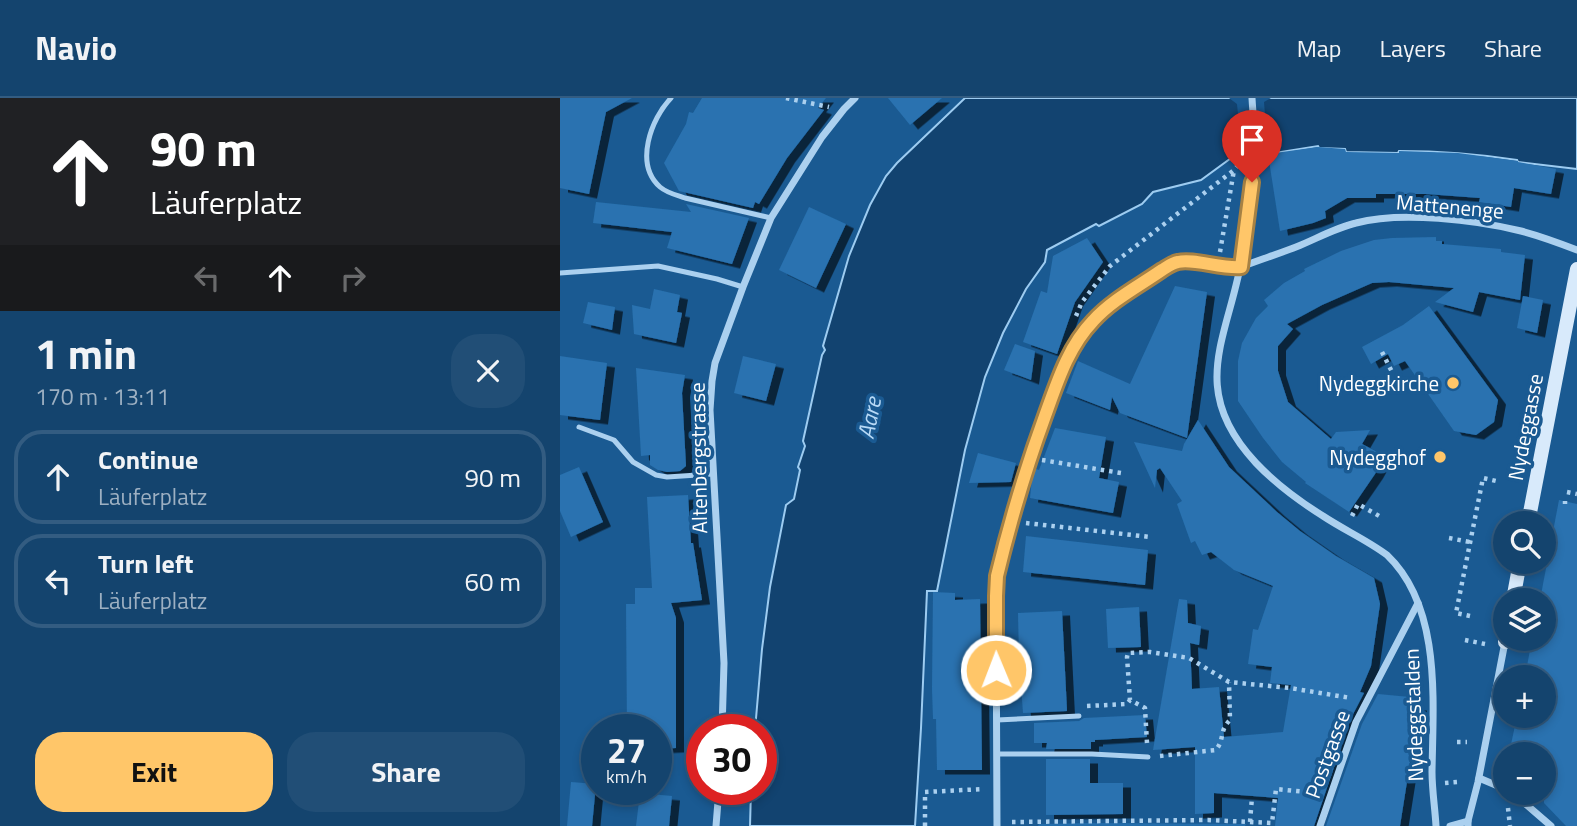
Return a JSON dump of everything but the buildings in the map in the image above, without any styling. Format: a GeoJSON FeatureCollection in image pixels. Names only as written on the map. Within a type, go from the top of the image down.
{"type":"FeatureCollection","features":[{"type":"Feature","properties":{"kind":"street","name":"Altenbergstrasse"},"geometry":{"type":"LineString","coordinates":[[722,714],[724,663],[710,410],[715,363],[771,218],[822,137],[855,98]]}},
{"type":"Feature","properties":{"kind":"street","name":"Nydeggstalden"},"geometry":{"type":"LineString","coordinates":[[1252,98],[1256,153],[1241,267],[1225,323],[1216,378],[1224,415],[1249,454],[1286,490],[1323,517],[1381,551],[1399,566],[1410,582],[1428,641],[1433,693],[1432,775],[1436,826]]}},
{"type":"Feature","properties":{"kind":"street","name":"Mattenenge"},"geometry":{"type":"LineString","coordinates":[[1241,267],[1347,225],[1391,218],[1447,220],[1502,227],[1577,250]]}},
{"type":"Feature","properties":{"kind":"street"},"geometry":{"type":"LineString","coordinates":[[997,826],[996,583],[1030,457],[1059,376],[1088,327],[1100,315],[1162,270],[1182,261],[1241,267]]}},
{"type":"Feature","properties":{"kind":"street","name":"Nydeggasse"},"geometry":{"type":"LineString","coordinates":[[1530,511],[1577,269]]}},
{"type":"Feature","properties":{"kind":"street","name":"Nydeggstalden"},"geometry":{"type":"LineString","coordinates":[[1367,697],[1418,603]]}},
{"type":"Feature","properties":{"kind":"street"},"geometry":{"type":"LineString","coordinates":[[1450,826],[1468,824],[1503,651]]}},
{"type":"Feature","properties":{"kind":"street","name":"Postgasse"},"geometry":{"type":"LineString","coordinates":[[1320,826],[1347,745],[1367,697]]}},
{"type":"Feature","properties":{"kind":"street"},"geometry":{"type":"LineString","coordinates":[[1479,778],[1493,784]]}},
{"type":"Feature","properties":{"kind":"street"},"geometry":{"type":"LineString","coordinates":[[716,826],[718,805]]}},
{"type":"Feature","properties":{"kind":"street"},"geometry":{"type":"LineString","coordinates":[[1527,805],[1551,826]]}},
{"type":"Feature","properties":{"kind":"lane"},"geometry":{"type":"LineString","coordinates":[[671,98],[655,120],[648,142],[648,165],[658,185],[671,194],[771,218]]}},
{"type":"Feature","properties":{"kind":"lane"},"geometry":{"type":"LineString","coordinates":[[560,273],[658,266],[743,287]]}},
{"type":"Feature","properties":{"kind":"lane"},"geometry":{"type":"LineString","coordinates":[[579,427],[614,440],[628,458],[656,475],[667,477],[713,474]]}},
{"type":"Feature","properties":{"kind":"lane"},"geometry":{"type":"LineString","coordinates":[[997,720],[1079,716]]}},
{"type":"Feature","properties":{"kind":"lane"},"geometry":{"type":"LineString","coordinates":[[997,754],[1148,757]]}},
{"type":"Feature","properties":{"kind":"path"},"geometry":{"type":"LineString","coordinates":[[786,98],[844,109]]}},
{"type":"Feature","properties":{"kind":"path"},"geometry":{"type":"LineString","coordinates":[[1076,317],[1082,302],[1110,265],[1234,170],[1242,159]]}},
{"type":"Feature","properties":{"kind":"path"},"geometry":{"type":"LineString","coordinates":[[1218,266],[1234,170]]}},
{"type":"Feature","properties":{"kind":"path"},"geometry":{"type":"LineString","coordinates":[[1382,352],[1385,365],[1393,374]]}},
{"type":"Feature","properties":{"kind":"path"},"geometry":{"type":"LineString","coordinates":[[1030,457],[1121,473]]}},
{"type":"Feature","properties":{"kind":"path"},"geometry":{"type":"LineString","coordinates":[[1470,616],[1457,613],[1470,542],[1483,478],[1496,481]]}},
{"type":"Feature","properties":{"kind":"path"},"geometry":{"type":"LineString","coordinates":[[1567,492],[1577,494]]}},
{"type":"Feature","properties":{"kind":"path"},"geometry":{"type":"LineString","coordinates":[[1352,516],[1358,504],[1381,517]]}},
{"type":"Feature","properties":{"kind":"path"},"geometry":{"type":"LineString","coordinates":[[1011,521],[1150,537]]}},
{"type":"Feature","properties":{"kind":"path"},"geometry":{"type":"LineString","coordinates":[[1450,538],[1470,542]]}},
{"type":"Feature","properties":{"kind":"path"},"geometry":{"type":"LineString","coordinates":[[1465,640],[1485,644]]}},
{"type":"Feature","properties":{"kind":"path"},"geometry":{"type":"LineString","coordinates":[[1079,716],[1087,706],[1127,704],[1130,700],[1128,653],[1150,652],[1189,658],[1228,682],[1367,697]]}},
{"type":"Feature","properties":{"kind":"path"},"geometry":{"type":"LineString","coordinates":[[1130,700],[1145,708],[1148,757],[1216,750],[1222,740],[1223,727],[1230,720],[1228,682]]}},
{"type":"Feature","properties":{"kind":"path"},"geometry":{"type":"LineString","coordinates":[[1457,742],[1467,743]]}},
{"type":"Feature","properties":{"kind":"path"},"geometry":{"type":"LineString","coordinates":[[925,826],[925,792],[996,789]]}},
{"type":"Feature","properties":{"kind":"path"},"geometry":{"type":"LineString","coordinates":[[1028,826],[1027,822],[1272,822],[1276,789],[1305,792]]}},
{"type":"Feature","properties":{"kind":"path"},"geometry":{"type":"LineString","coordinates":[[1250,822],[1252,797]]}},
{"type":"Feature","properties":{"kind":"shaded area"},"geometry":{"type":"Polygon","coordinates":[[[1087,823],[1246,824],[1038,826],[1087,823]]]}},
{"type":"Feature","properties":{"kind":"water","name":"Aare"},"geometry":{"type":"Polygon","coordinates":[[[965,98],[1577,98],[1577,169],[1444,152],[1346,152],[1345,149],[1318,146],[1268,154],[1238,153],[1201,180],[1153,192],[1142,204],[1047,250],[1045,262],[1026,289],[1003,333],[985,377],[965,450],[937,591],[927,591],[915,826],[750,826],[751,805],[777,805],[777,714],[756,714],[770,587],[786,505],[794,499],[800,470],[798,467],[805,446],[803,441],[825,350],[823,346],[849,256],[870,205],[886,176],[965,98]]]}},
{"type":"Feature","properties":{"kind":"pier"},"geometry":{"type":"Polygon","coordinates":[[[1229,98],[1271,98],[1264,102],[1268,153],[1239,153],[1241,147],[1237,104],[1229,98]]]}},
{"type":"Feature","properties":{"kind":"place","name":"Nydeggkirche"},"geometry":{"type":"Point","coordinates":[1453,383]}},
{"type":"Feature","properties":{"kind":"place","name":"Nydegghof"},"geometry":{"type":"Point","coordinates":[1440,457]}},
{"type":"Feature","properties":{"kind":"route"},"geometry":{"type":"LineString","coordinates":[[996,670],[997,576],[1030,457],[1068,357],[1088,327],[1106,309],[1173,264],[1182,261],[1241,267],[1252,182]]}}]}
